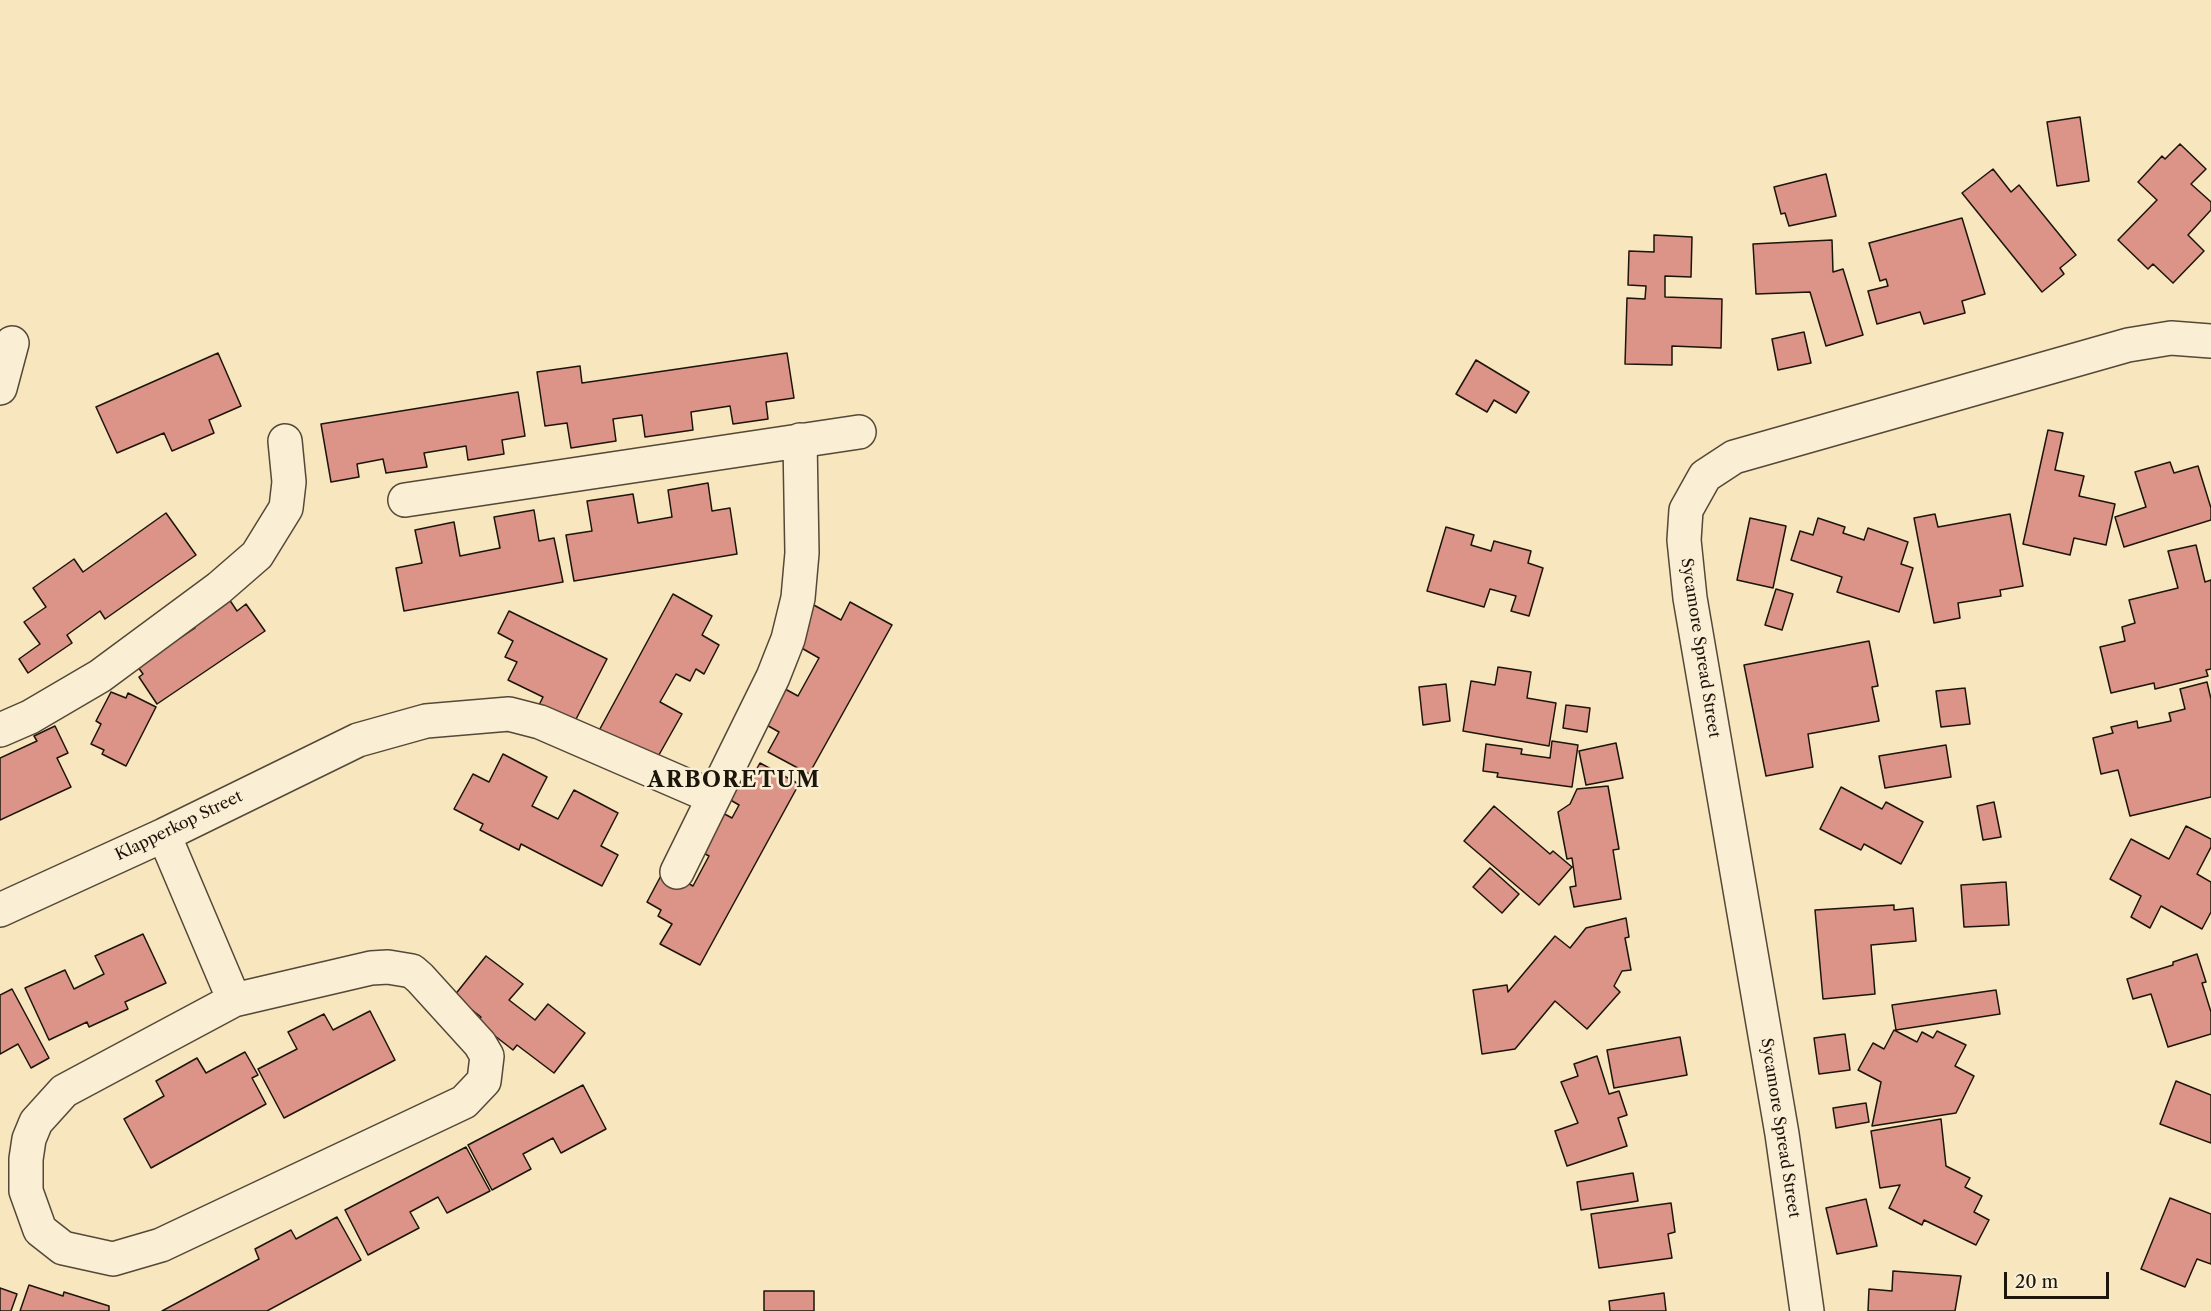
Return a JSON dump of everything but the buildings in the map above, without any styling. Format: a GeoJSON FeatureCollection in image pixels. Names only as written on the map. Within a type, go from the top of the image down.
{"type":"FeatureCollection","features":[{"type":"Feature","properties":{"kind":"street","name":"Sycamore Spread Street"},"geometry":{"type":"LineString","coordinates":[[1807,1311],[1782,1134],[1690,598],[1684,540],[1686,510],[1694,491],[1705,476],[1734,457],[2128,345],[2171,338],[2211,341]]}},
{"type":"Feature","properties":{"kind":"street"},"geometry":{"type":"LineString","coordinates":[[0,388],[12,343]]}},
{"type":"Feature","properties":{"kind":"street"},"geometry":{"type":"LineString","coordinates":[[405,500],[859,432]]}},
{"type":"Feature","properties":{"kind":"street"},"geometry":{"type":"LineString","coordinates":[[677,872],[773,676],[788,639],[798,598],[802,553],[800,440]]}},
{"type":"Feature","properties":{"kind":"street"},"geometry":{"type":"LineString","coordinates":[[0,730],[30,717],[100,676],[219,588],[257,555],[286,508],[289,482],[285,441]]}},
{"type":"Feature","properties":{"kind":"street","name":"Klapperkop Street"},"geometry":{"type":"LineString","coordinates":[[0,910],[164,835],[358,740],[426,721],[509,714],[540,722],[713,797]]}},
{"type":"Feature","properties":{"kind":"street"},"geometry":{"type":"LineString","coordinates":[[164,835],[234,1000]]}},
{"type":"Feature","properties":{"kind":"street"},"geometry":{"type":"LineString","coordinates":[[394,967],[412,971],[480,1044],[487,1056],[484,1081],[464,1102],[161,1245],[113,1259],[63,1248],[40,1230],[26,1191],[26,1159],[29,1139],[36,1122],[64,1091],[234,1000],[370,968],[394,967]]}},
{"type":"Feature","properties":{"kind":"district","name":"ARBORETUM"},"geometry":{"type":"Point","coordinates":[734,781]}}]}
